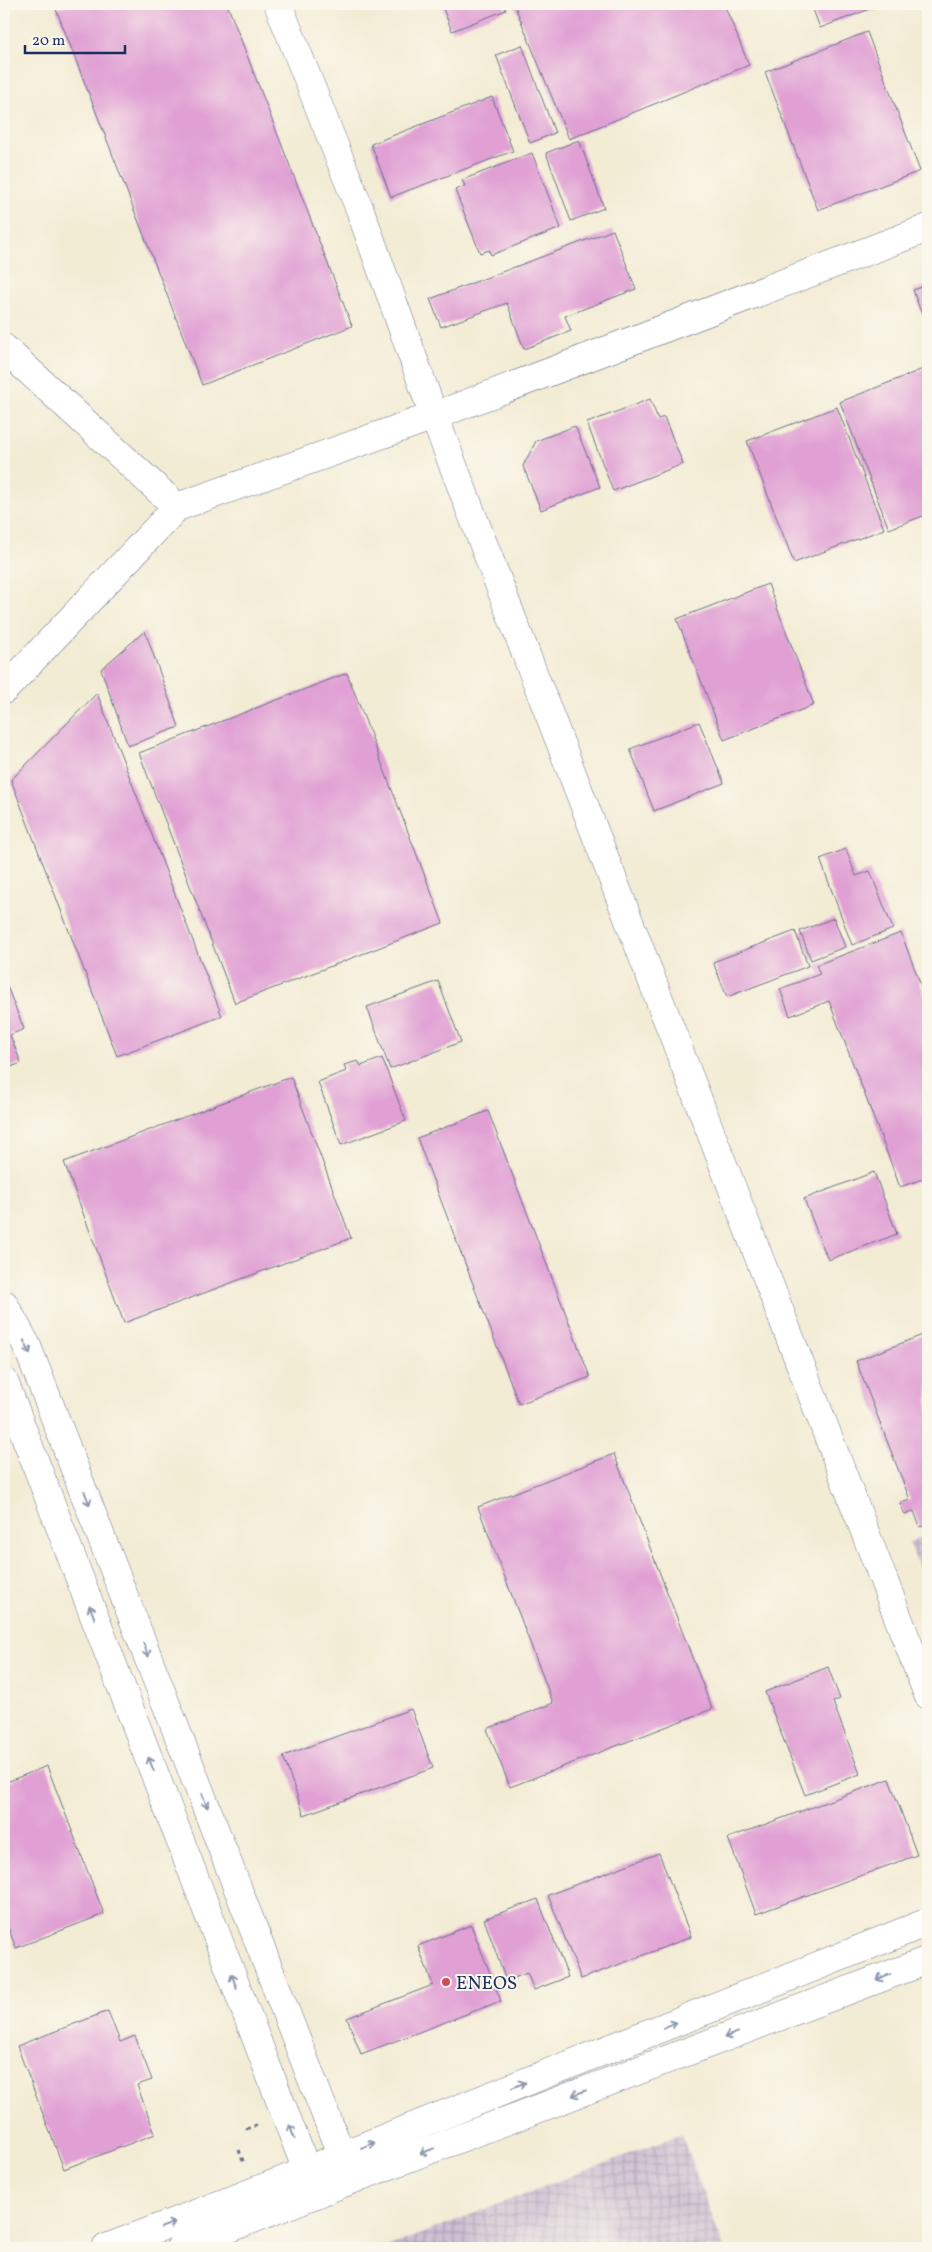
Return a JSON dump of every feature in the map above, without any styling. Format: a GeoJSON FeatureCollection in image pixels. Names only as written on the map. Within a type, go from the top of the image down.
{"type":"FeatureCollection","features":[{"type":"Feature","properties":{"kind":"street"},"geometry":{"type":"LineString","coordinates":[[278,4],[360,210],[434,416],[928,1695]]}},
{"type":"Feature","properties":{"kind":"street"},"geometry":{"type":"LineString","coordinates":[[4,690],[177,507],[434,416],[928,228]]}},
{"type":"Feature","properties":{"kind":"street"},"geometry":{"type":"LineString","coordinates":[[4,348],[177,507]]}},
{"type":"Feature","properties":{"kind":"street"},"geometry":{"type":"LineString","coordinates":[[4,1304],[27,1346],[347,2168]]}},
{"type":"Feature","properties":{"kind":"street"},"geometry":{"type":"LineString","coordinates":[[4,1380],[312,2182]]}},
{"type":"Feature","properties":{"kind":"street"},"geometry":{"type":"LineString","coordinates":[[106,2248],[312,2182],[928,1922]]}},
{"type":"Feature","properties":{"kind":"street"},"geometry":{"type":"LineString","coordinates":[[347,2168],[928,1960]]}},
{"type":"Feature","properties":{"kind":"street"},"geometry":{"type":"LineString","coordinates":[[180,2248],[312,2182]]}},
{"type":"Feature","properties":{"kind":"shaded area"},"geometry":{"type":"Polygon","coordinates":[[[928,1534],[928,1592],[909,1542],[928,1534]]]}},
{"type":"Feature","properties":{"kind":"shaded area"},"geometry":{"type":"Polygon","coordinates":[[[681,2134],[724,2248],[384,2248],[681,2134]]]}},
{"type":"Feature","properties":{"kind":"building"},"geometry":{"type":"Polygon","coordinates":[[[70,4],[227,4],[352,326],[202,385],[56,9],[70,4]]]}},
{"type":"Feature","properties":{"kind":"building"},"geometry":{"type":"Polygon","coordinates":[[[441,4],[503,4],[506,10],[452,31],[441,4]]]}},
{"type":"Feature","properties":{"kind":"building"},"geometry":{"type":"Polygon","coordinates":[[[514,4],[724,4],[749,65],[569,139],[514,4]]]}},
{"type":"Feature","properties":{"kind":"building"},"geometry":{"type":"Polygon","coordinates":[[[811,4],[883,4],[820,28],[811,4]]]}},
{"type":"Feature","properties":{"kind":"building"},"geometry":{"type":"Polygon","coordinates":[[[867,32],[920,171],[818,210],[765,72],[867,32]]]}},
{"type":"Feature","properties":{"kind":"building"},"geometry":{"type":"Polygon","coordinates":[[[522,45],[555,133],[530,143],[496,55],[522,45]]]}},
{"type":"Feature","properties":{"kind":"building"},"geometry":{"type":"Polygon","coordinates":[[[492,97],[513,151],[391,197],[371,144],[492,97]]]}},
{"type":"Feature","properties":{"kind":"building"},"geometry":{"type":"Polygon","coordinates":[[[579,140],[604,208],[571,221],[546,153],[579,140]]]}},
{"type":"Feature","properties":{"kind":"building"},"geometry":{"type":"Polygon","coordinates":[[[532,153],[561,228],[491,255],[489,250],[480,253],[455,190],[465,186],[462,180],[532,153]]]}},
{"type":"Feature","properties":{"kind":"building"},"geometry":{"type":"Polygon","coordinates":[[[613,230],[636,289],[565,316],[571,331],[524,349],[507,303],[441,327],[430,299],[613,230]]]}},
{"type":"Feature","properties":{"kind":"building"},"geometry":{"type":"Polygon","coordinates":[[[928,285],[928,313],[922,315],[913,290],[928,285]]]}},
{"type":"Feature","properties":{"kind":"building"},"geometry":{"type":"Polygon","coordinates":[[[928,367],[928,514],[889,529],[840,402],[928,367]]]}},
{"type":"Feature","properties":{"kind":"building"},"geometry":{"type":"Polygon","coordinates":[[[650,399],[658,419],[664,417],[683,464],[613,491],[587,423],[650,399]]]}},
{"type":"Feature","properties":{"kind":"building"},"geometry":{"type":"Polygon","coordinates":[[[837,407],[884,529],[794,563],[747,441],[837,407]]]}},
{"type":"Feature","properties":{"kind":"building"},"geometry":{"type":"Polygon","coordinates":[[[575,426],[600,487],[541,510],[523,466],[536,441],[575,426]]]}},
{"type":"Feature","properties":{"kind":"building"},"geometry":{"type":"Polygon","coordinates":[[[768,584],[814,705],[724,740],[677,619],[768,584]]]}},
{"type":"Feature","properties":{"kind":"building"},"geometry":{"type":"Polygon","coordinates":[[[145,631],[179,727],[128,746],[101,669],[145,631]]]}},
{"type":"Feature","properties":{"kind":"building"},"geometry":{"type":"Polygon","coordinates":[[[347,673],[443,923],[235,1003],[139,753],[347,673]]]}},
{"type":"Feature","properties":{"kind":"building"},"geometry":{"type":"Polygon","coordinates":[[[97,693],[222,1016],[117,1056],[11,780],[97,693]]]}},
{"type":"Feature","properties":{"kind":"building"},"geometry":{"type":"Polygon","coordinates":[[[699,722],[724,783],[654,811],[630,749],[699,722]]]}},
{"type":"Feature","properties":{"kind":"building"},"geometry":{"type":"Polygon","coordinates":[[[846,849],[856,876],[870,871],[893,929],[852,945],[820,859],[846,849]]]}},
{"type":"Feature","properties":{"kind":"building"},"geometry":{"type":"Polygon","coordinates":[[[834,918],[845,947],[811,960],[800,931],[834,918]]]}},
{"type":"Feature","properties":{"kind":"building"},"geometry":{"type":"Polygon","coordinates":[[[795,931],[808,966],[727,997],[713,962],[795,931]]]}},
{"type":"Feature","properties":{"kind":"building"},"geometry":{"type":"Polygon","coordinates":[[[901,933],[928,1004],[928,1177],[900,1187],[829,1001],[790,1016],[780,989],[820,974],[816,965],[901,933]]]}},
{"type":"Feature","properties":{"kind":"building"},"geometry":{"type":"Polygon","coordinates":[[[4,979],[24,1029],[10,1035],[21,1063],[4,1070],[4,979]]]}},
{"type":"Feature","properties":{"kind":"building"},"geometry":{"type":"Polygon","coordinates":[[[438,981],[461,1042],[390,1069],[367,1007],[438,981]]]}},
{"type":"Feature","properties":{"kind":"building"},"geometry":{"type":"Polygon","coordinates":[[[382,1058],[406,1121],[341,1145],[318,1082],[346,1071],[344,1065],[358,1061],[361,1066],[382,1058]]]}},
{"type":"Feature","properties":{"kind":"building"},"geometry":{"type":"Polygon","coordinates":[[[291,1077],[351,1238],[124,1323],[64,1162],[291,1077]]]}},
{"type":"Feature","properties":{"kind":"building"},"geometry":{"type":"Polygon","coordinates":[[[488,1111],[590,1377],[519,1404],[417,1138],[488,1111]]]}},
{"type":"Feature","properties":{"kind":"building"},"geometry":{"type":"Polygon","coordinates":[[[874,1172],[897,1234],[828,1260],[804,1199],[874,1172]]]}},
{"type":"Feature","properties":{"kind":"building"},"geometry":{"type":"Polygon","coordinates":[[[925,1334],[928,1342],[928,1524],[920,1527],[914,1511],[905,1515],[900,1503],[910,1500],[856,1361],[925,1334]]]}},
{"type":"Feature","properties":{"kind":"building"},"geometry":{"type":"Polygon","coordinates":[[[614,1454],[712,1709],[510,1787],[487,1729],[553,1703],[478,1507],[614,1454]]]}},
{"type":"Feature","properties":{"kind":"building"},"geometry":{"type":"Polygon","coordinates":[[[828,1667],[840,1699],[833,1702],[860,1774],[805,1795],[765,1692],[828,1667]]]}},
{"type":"Feature","properties":{"kind":"building"},"geometry":{"type":"Polygon","coordinates":[[[411,1709],[433,1768],[304,1815],[283,1756],[411,1709]]]}},
{"type":"Feature","properties":{"kind":"building"},"geometry":{"type":"Polygon","coordinates":[[[47,1766],[104,1914],[16,1948],[4,1917],[4,1783],[47,1766]]]}},
{"type":"Feature","properties":{"kind":"building"},"geometry":{"type":"Polygon","coordinates":[[[889,1779],[917,1855],[756,1914],[728,1838],[889,1779]]]}},
{"type":"Feature","properties":{"kind":"building"},"geometry":{"type":"Polygon","coordinates":[[[659,1853],[691,1937],[581,1979],[548,1895],[659,1853]]]}},
{"type":"Feature","properties":{"kind":"building"},"geometry":{"type":"Polygon","coordinates":[[[538,1899],[568,1977],[534,1990],[527,1973],[506,1981],[484,1919],[538,1899]]]}},
{"type":"Feature","properties":{"kind":"building"},"geometry":{"type":"Polygon","coordinates":[[[471,1925],[501,2001],[361,2054],[347,2018],[433,1985],[418,1946],[471,1925]]]}},
{"type":"Feature","properties":{"kind":"building"},"geometry":{"type":"Polygon","coordinates":[[[108,2011],[120,2042],[135,2036],[152,2080],[137,2085],[155,2134],[64,2169],[17,2046],[108,2011]]]}},
{"type":"Feature","properties":{"kind":"place","name":"ENEOS"},"geometry":{"type":"Point","coordinates":[446,1982]}}]}
